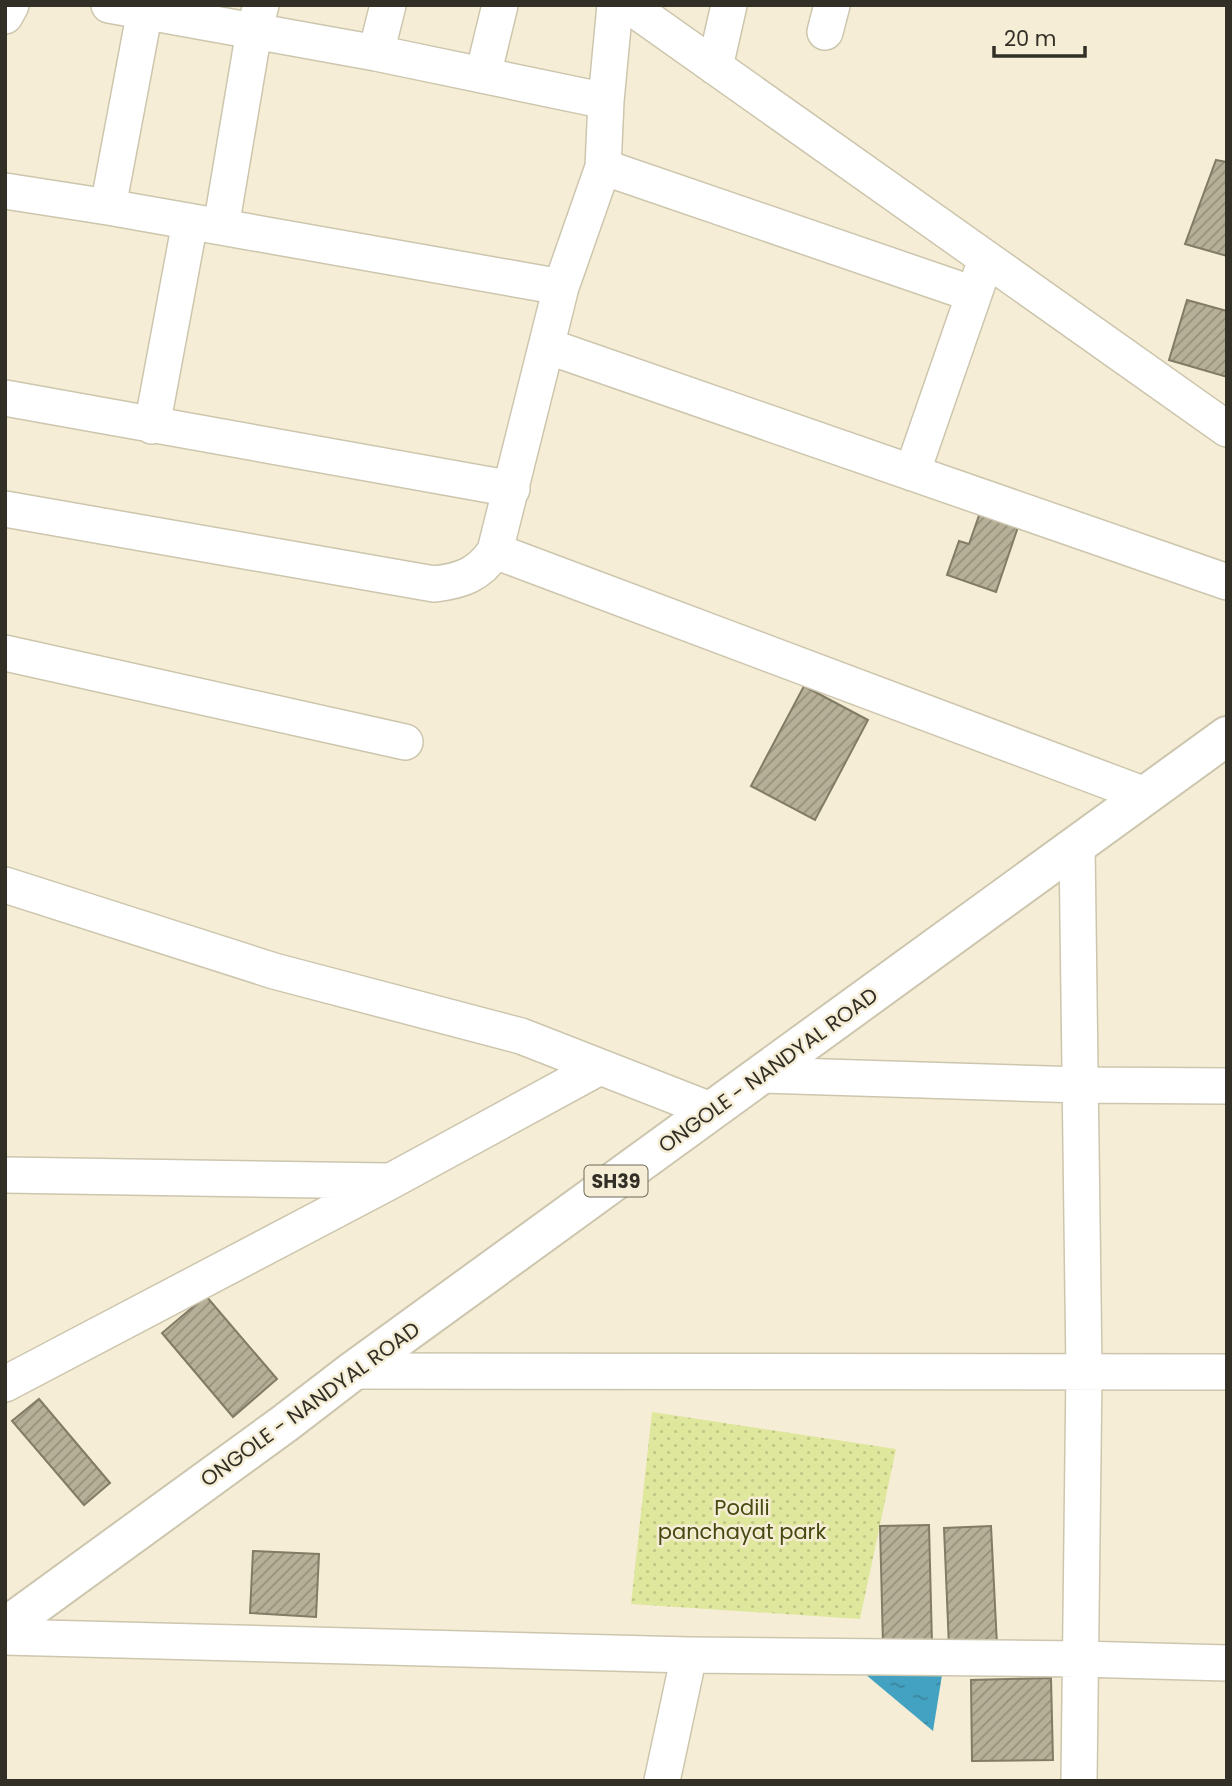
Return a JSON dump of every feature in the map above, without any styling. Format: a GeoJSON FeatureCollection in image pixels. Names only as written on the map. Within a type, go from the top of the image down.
{"type":"FeatureCollection","features":[{"type":"Feature","properties":{"kind":"main road","name":"ONGOLE - NANDYAL ROAD"},"geometry":{"type":"LineString","coordinates":[[5,1627],[1227,736]]}},
{"type":"Feature","properties":{"kind":"street"},"geometry":{"type":"LineString","coordinates":[[5,16],[11,5]]}},
{"type":"Feature","properties":{"kind":"street"},"geometry":{"type":"LineString","coordinates":[[109,5],[257,18],[376,53],[606,101]]}},
{"type":"Feature","properties":{"kind":"street"},"geometry":{"type":"LineString","coordinates":[[376,53],[388,5]]}},
{"type":"Feature","properties":{"kind":"street"},"geometry":{"type":"LineString","coordinates":[[483,75],[500,5]]}},
{"type":"Feature","properties":{"kind":"street"},"geometry":{"type":"LineString","coordinates":[[5,509],[434,584],[459,581],[486,564],[495,551],[512,489],[561,287],[603,167],[615,5]]}},
{"type":"Feature","properties":{"kind":"street"},"geometry":{"type":"LineString","coordinates":[[628,5],[1227,429]]}},
{"type":"Feature","properties":{"kind":"street"},"geometry":{"type":"LineString","coordinates":[[715,67],[729,5]]}},
{"type":"Feature","properties":{"kind":"street"},"geometry":{"type":"LineString","coordinates":[[108,207],[145,9]]}},
{"type":"Feature","properties":{"kind":"street"},"geometry":{"type":"LineString","coordinates":[[152,426],[257,18]]}},
{"type":"Feature","properties":{"kind":"street"},"geometry":{"type":"LineString","coordinates":[[603,167],[973,294]]}},
{"type":"Feature","properties":{"kind":"street"},"geometry":{"type":"LineString","coordinates":[[5,191],[561,287]]}},
{"type":"Feature","properties":{"kind":"street"},"geometry":{"type":"LineString","coordinates":[[912,473],[986,258]]}},
{"type":"Feature","properties":{"kind":"street"},"geometry":{"type":"LineString","coordinates":[[547,346],[1227,582]]}},
{"type":"Feature","properties":{"kind":"street"},"geometry":{"type":"LineString","coordinates":[[5,398],[512,489]]}},
{"type":"Feature","properties":{"kind":"street"},"geometry":{"type":"LineString","coordinates":[[495,551],[1145,795]]}},
{"type":"Feature","properties":{"kind":"street"},"geometry":{"type":"LineString","coordinates":[[5,653],[405,742]]}},
{"type":"Feature","properties":{"kind":"street"},"geometry":{"type":"LineString","coordinates":[[1077,845],[1084,1371],[1079,1781]]}},
{"type":"Feature","properties":{"kind":"street"},"geometry":{"type":"LineString","coordinates":[[5,885],[274,971],[521,1036],[713,1111]]}},
{"type":"Feature","properties":{"kind":"street"},"geometry":{"type":"LineString","coordinates":[[5,1384],[391,1181],[600,1067]]}},
{"type":"Feature","properties":{"kind":"street"},"geometry":{"type":"LineString","coordinates":[[760,1074],[1082,1085],[1227,1086]]}},
{"type":"Feature","properties":{"kind":"street"},"geometry":{"type":"LineString","coordinates":[[5,1175],[391,1181]]}},
{"type":"Feature","properties":{"kind":"street"},"geometry":{"type":"LineString","coordinates":[[353,1371],[1227,1372]]}},
{"type":"Feature","properties":{"kind":"street"},"geometry":{"type":"LineString","coordinates":[[5,1637],[689,1655],[1227,1663]]}},
{"type":"Feature","properties":{"kind":"street"},"geometry":{"type":"LineString","coordinates":[[663,1781],[689,1655]]}},
{"type":"Feature","properties":{"kind":"green space","name":"Podili panchayat park"},"geometry":{"type":"Polygon","coordinates":[[[652,1412],[896,1449],[860,1619],[631,1604],[652,1412]]]}},
{"type":"Feature","properties":{"kind":"water"},"geometry":{"type":"Polygon","coordinates":[[[859,1669],[943,1669],[933,1731],[859,1669]]]}},
{"type":"Feature","properties":{"kind":"building"},"geometry":{"type":"Polygon","coordinates":[[[1216,160],[1227,162],[1227,256],[1185,244],[1216,160]]]}},
{"type":"Feature","properties":{"kind":"building"},"geometry":{"type":"Polygon","coordinates":[[[1187,300],[1227,311],[1227,377],[1169,360],[1187,300]]]}},
{"type":"Feature","properties":{"kind":"building"},"geometry":{"type":"Polygon","coordinates":[[[983,504],[1021,518],[996,592],[947,575],[959,541],[969,544],[983,504]]]}},
{"type":"Feature","properties":{"kind":"building"},"geometry":{"type":"Polygon","coordinates":[[[804,686],[868,720],[815,820],[751,786],[804,686]]]}},
{"type":"Feature","properties":{"kind":"building"},"geometry":{"type":"Polygon","coordinates":[[[206,1296],[277,1379],[233,1417],[162,1333],[206,1296]]]}},
{"type":"Feature","properties":{"kind":"building"},"geometry":{"type":"Polygon","coordinates":[[[39,1399],[110,1483],[84,1505],[12,1421],[39,1399]]]}},
{"type":"Feature","properties":{"kind":"building"},"geometry":{"type":"Polygon","coordinates":[[[929,1525],[932,1644],[883,1645],[880,1526],[929,1525]]]}},
{"type":"Feature","properties":{"kind":"building"},"geometry":{"type":"Polygon","coordinates":[[[991,1526],[997,1645],[949,1647],[944,1528],[991,1526]]]}},
{"type":"Feature","properties":{"kind":"building"},"geometry":{"type":"Polygon","coordinates":[[[253,1551],[319,1554],[316,1617],[250,1613],[253,1551]]]}},
{"type":"Feature","properties":{"kind":"building"},"geometry":{"type":"Polygon","coordinates":[[[1051,1678],[1053,1760],[972,1761],[971,1680],[1051,1678]]]}}]}
